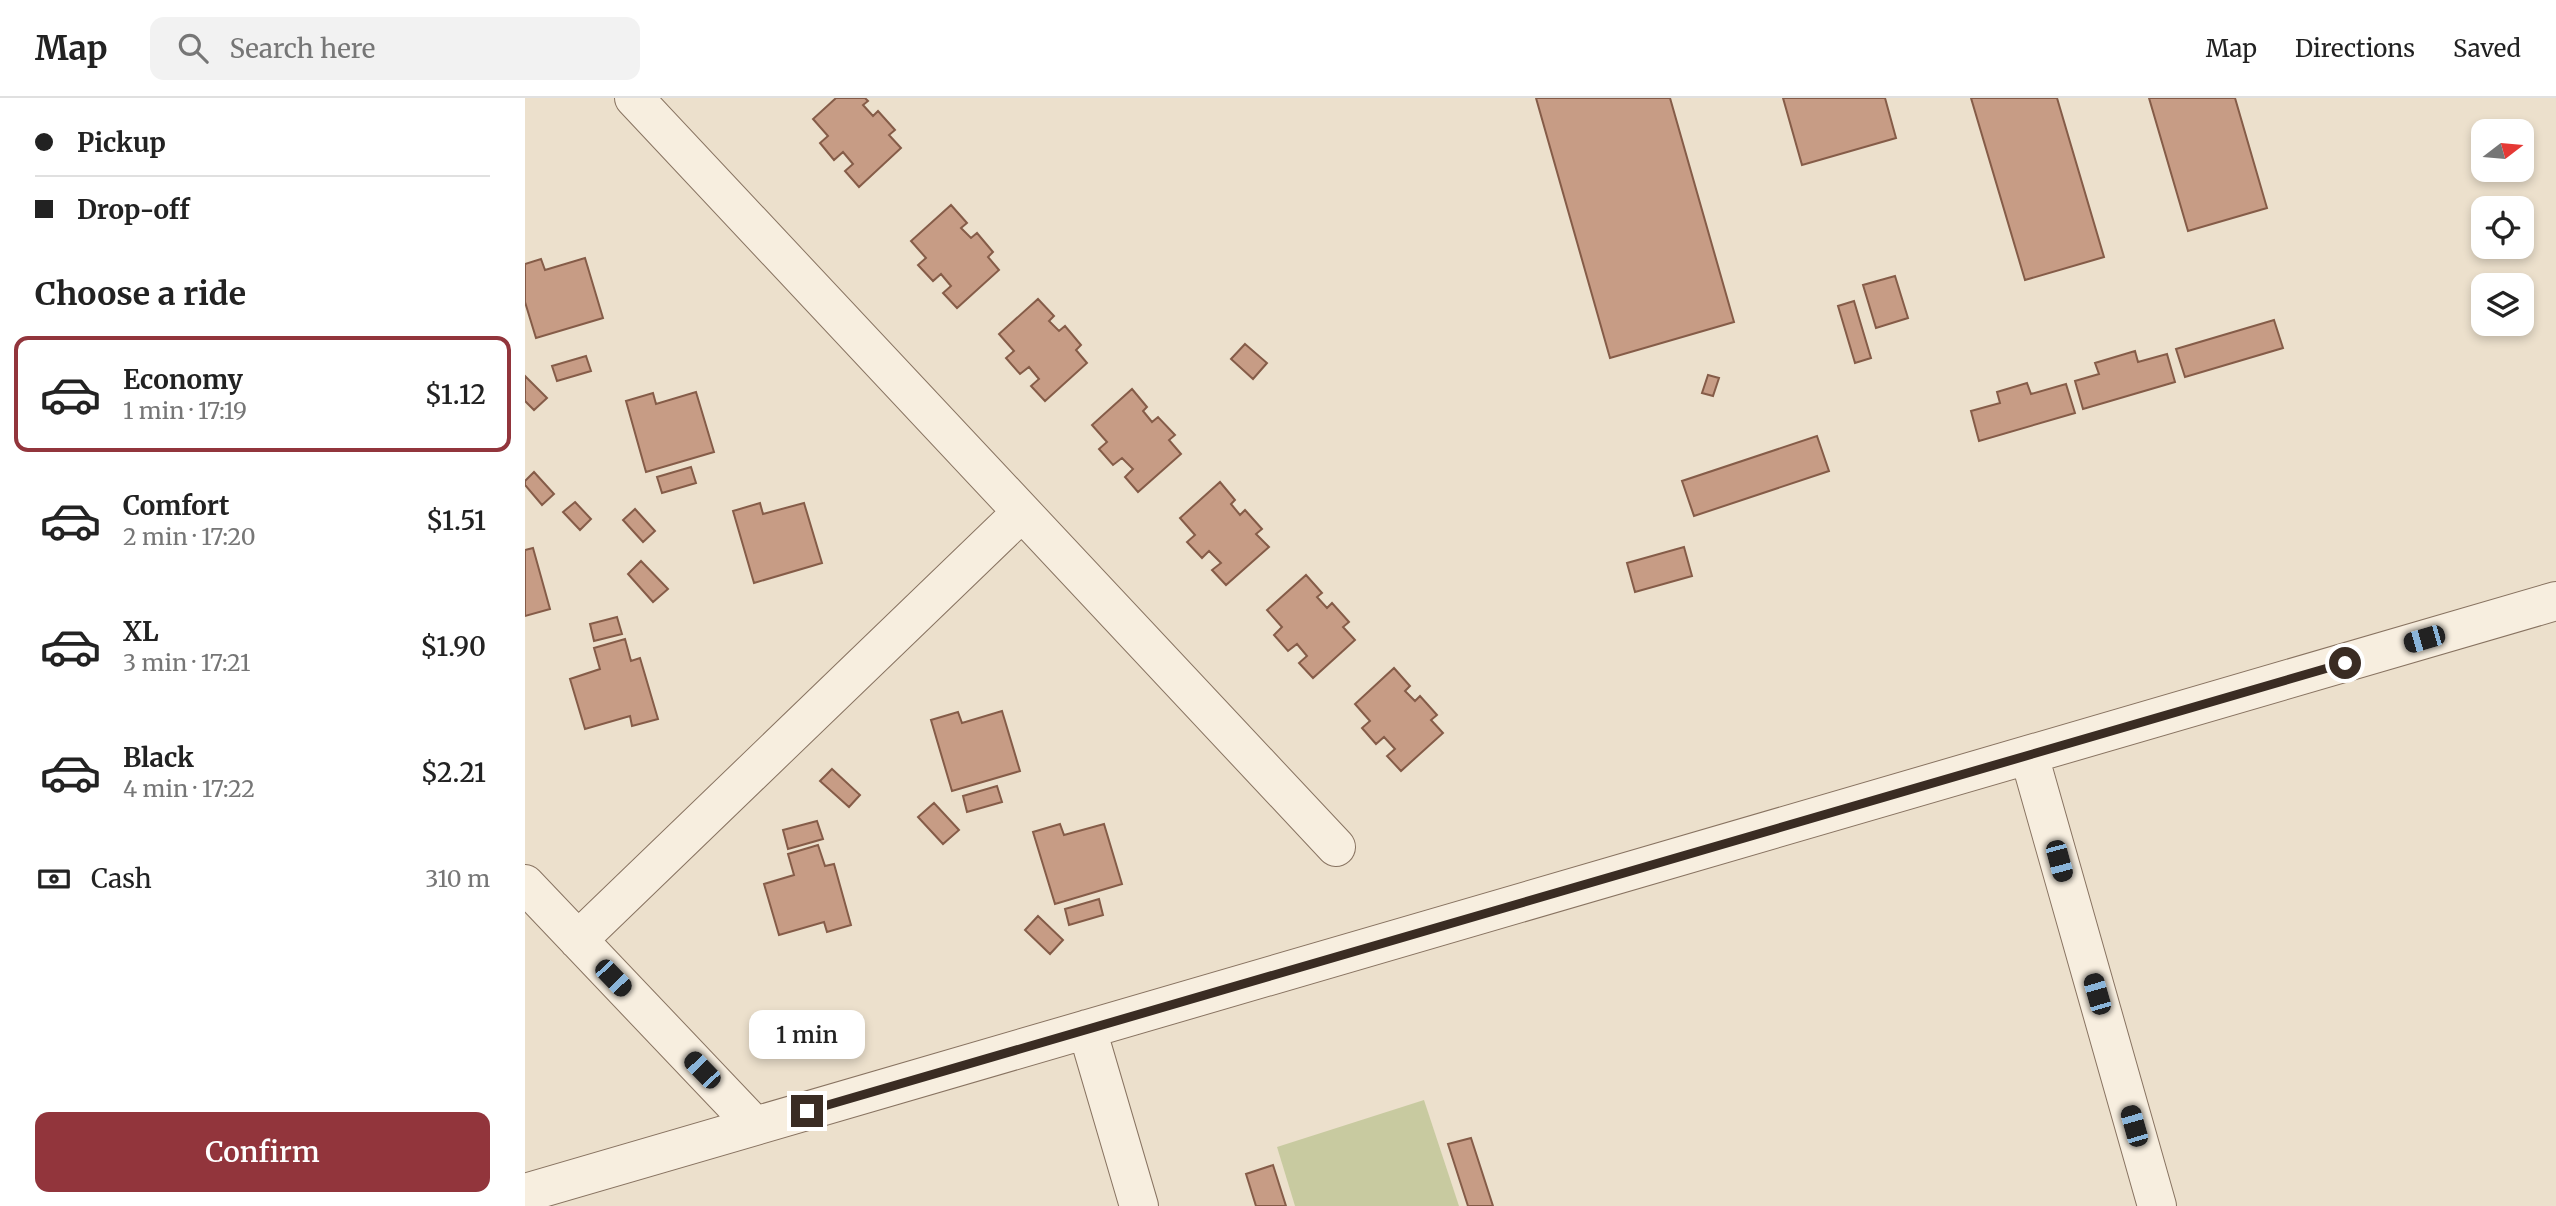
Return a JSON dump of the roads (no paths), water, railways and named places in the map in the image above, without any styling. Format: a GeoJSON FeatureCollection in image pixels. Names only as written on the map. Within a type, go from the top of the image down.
{"type":"FeatureCollection","features":[{"type":"Feature","properties":{"kind":"street"},"geometry":{"type":"LineString","coordinates":[[634,98],[1336,847]]}},
{"type":"Feature","properties":{"kind":"street"},"geometry":{"type":"LineString","coordinates":[[578,940],[1022,512]]}},
{"type":"Feature","properties":{"kind":"street"},"geometry":{"type":"LineString","coordinates":[[525,1193],[2556,601]]}},
{"type":"Feature","properties":{"kind":"street"},"geometry":{"type":"LineString","coordinates":[[2029,755],[2157,1206]]}},
{"type":"Feature","properties":{"kind":"street"},"geometry":{"type":"LineString","coordinates":[[525,884],[755,1126]]}},
{"type":"Feature","properties":{"kind":"street"},"geometry":{"type":"LineString","coordinates":[[1087,1029],[1139,1206]]}}]}
